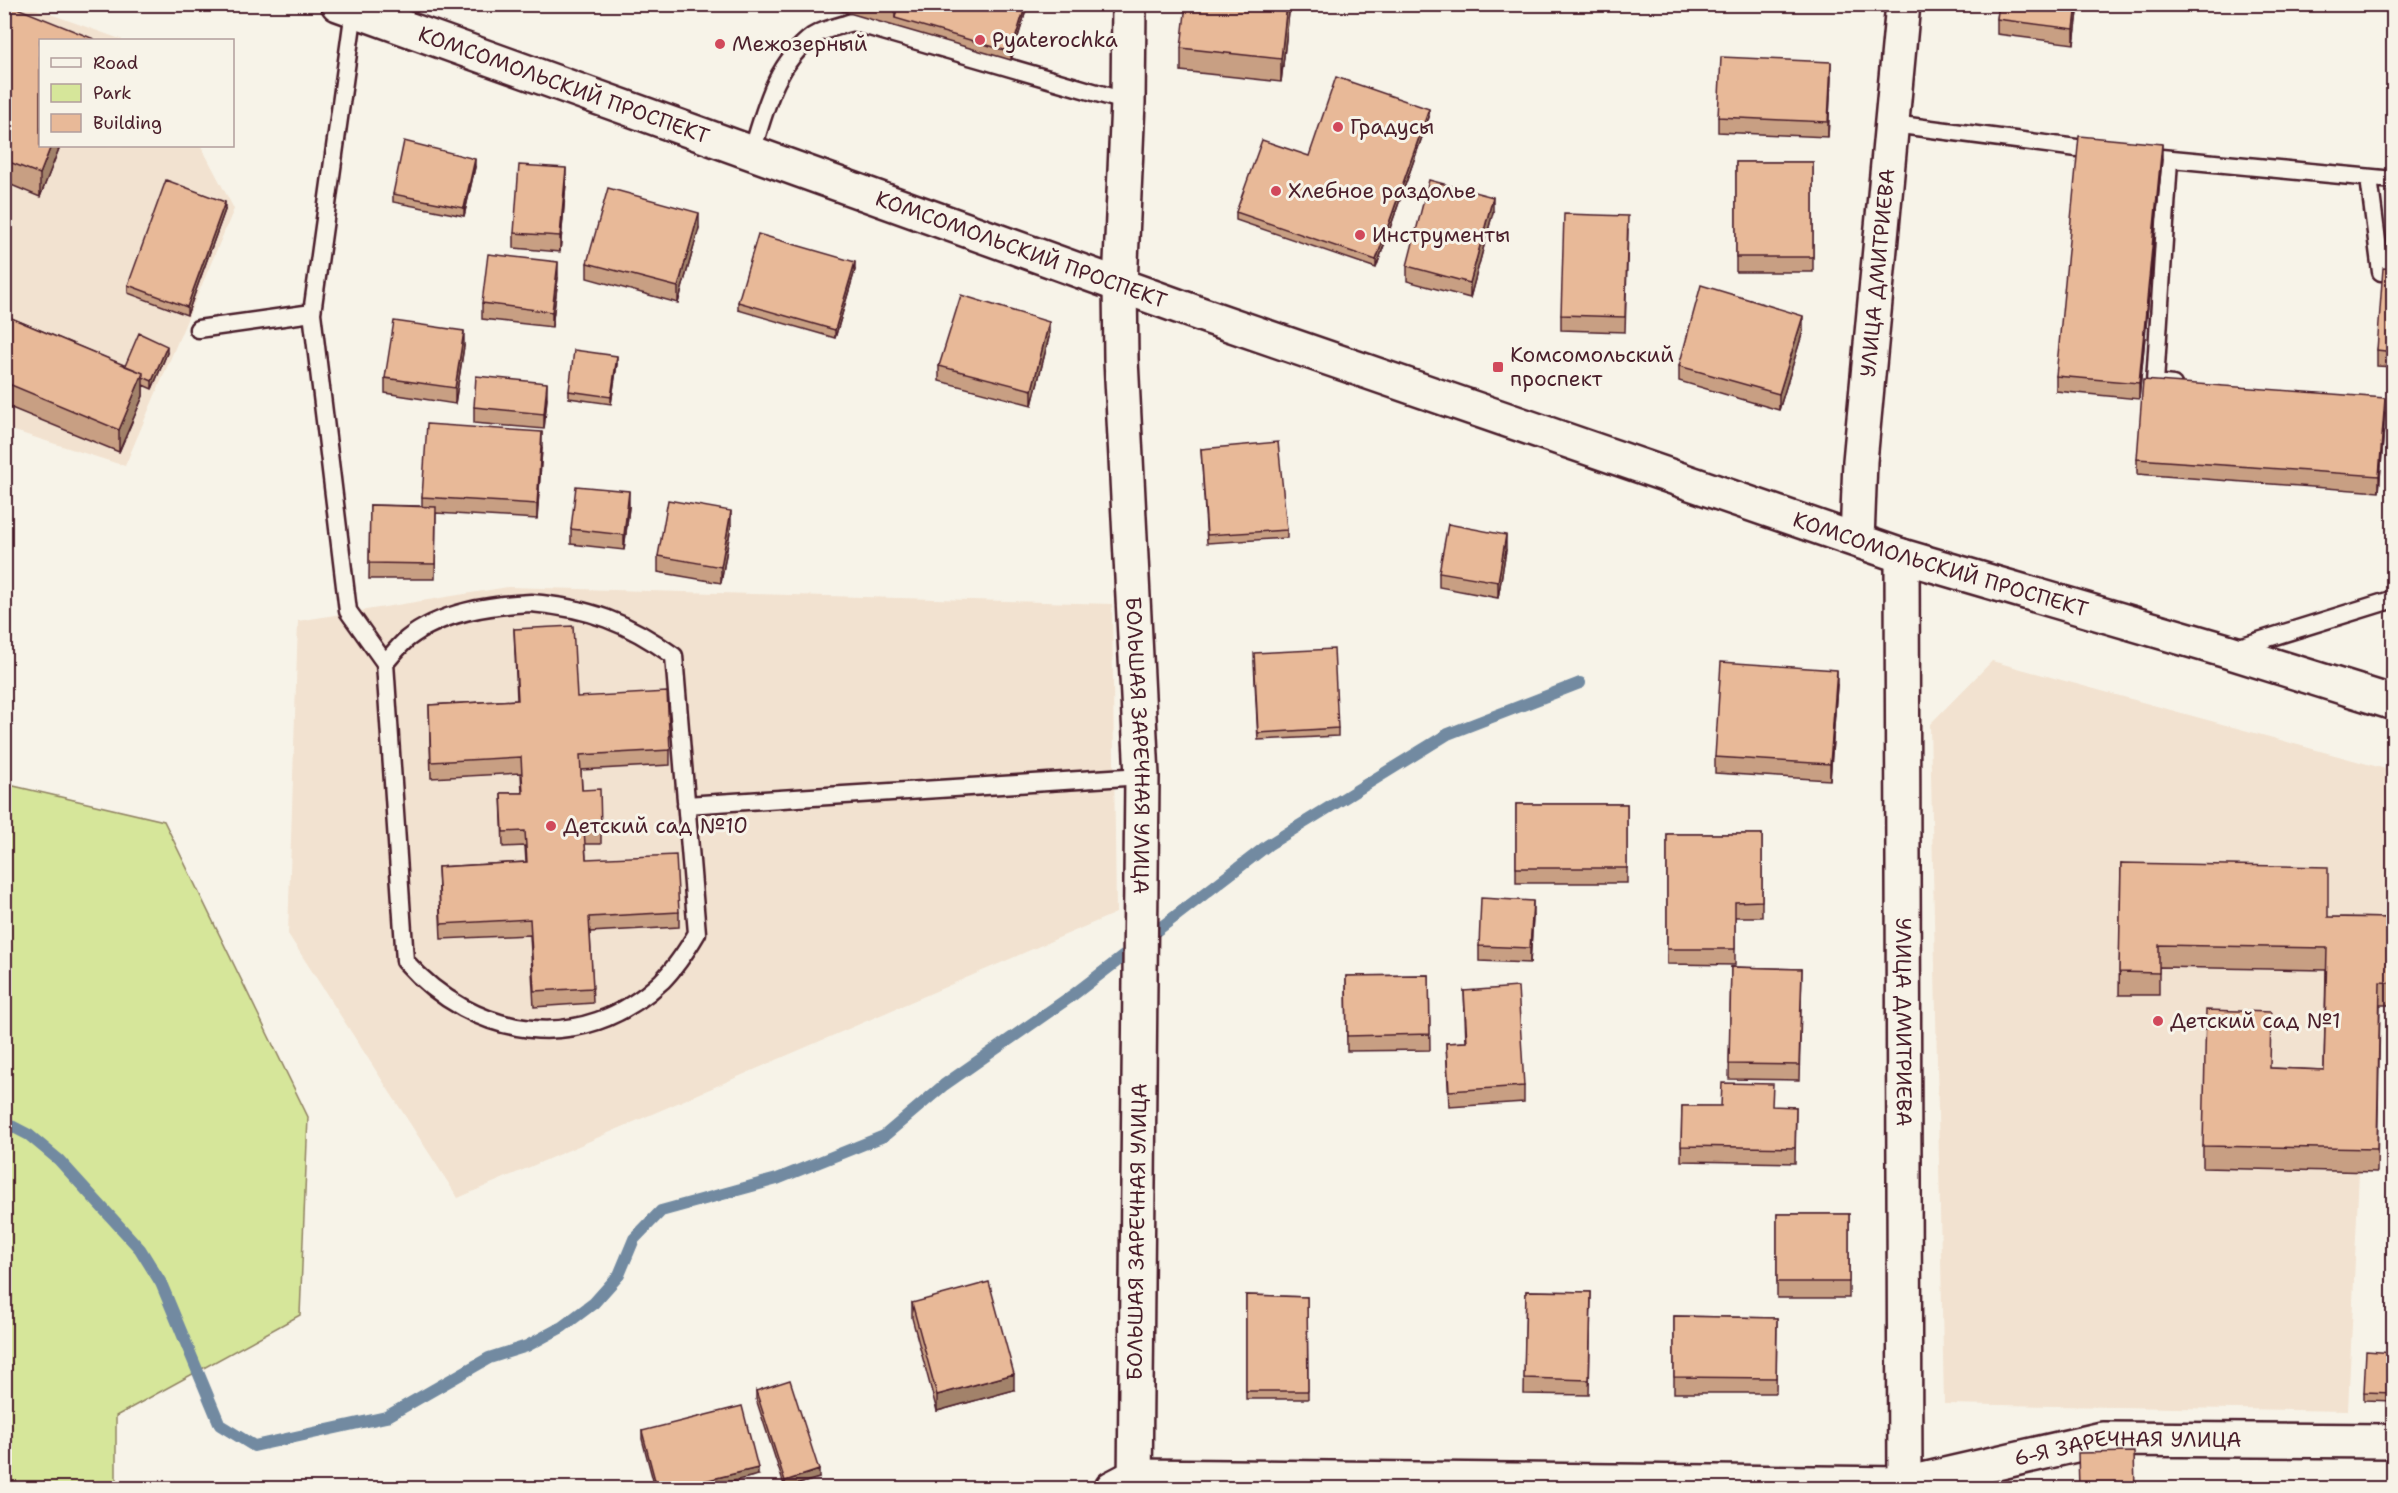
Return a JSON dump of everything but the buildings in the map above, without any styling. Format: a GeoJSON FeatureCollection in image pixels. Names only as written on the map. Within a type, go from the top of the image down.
{"type":"FeatureCollection","features":[{"type":"Feature","properties":{"kind":"street","name":"БОЛЬШАЯ ЗАРЕЧНАЯ УЛИЦА"},"geometry":{"type":"LineString","coordinates":[[1127,1484],[1142,776],[1121,359],[1120,285],[1128,102],[1129,4]]}},
{"type":"Feature","properties":{"kind":"street","name":"УЛИЦА ДМИТРИЕВА"},"geometry":{"type":"LineString","coordinates":[[1857,540],[1860,461],[1903,4]]}},
{"type":"Feature","properties":{"kind":"street","name":"КОМСОМОЛЬСКИЙ ПРОСПЕКТ"},"geometry":{"type":"LineString","coordinates":[[349,6],[1120,285],[1902,556],[2227,651],[2394,703]]}},
{"type":"Feature","properties":{"kind":"street","name":"УЛИЦА ДМИТРИЕВА"},"geometry":{"type":"LineString","coordinates":[[1902,556],[1908,1487]]}},
{"type":"Feature","properties":{"kind":"street","name":"6-Я ЗАРЕЧНАЯ УЛИЦА"},"geometry":{"type":"LineString","coordinates":[[1127,1484],[1908,1487],[2102,1439],[2394,1441]]}},
{"type":"Feature","properties":{"kind":"lane"},"geometry":{"type":"LineString","coordinates":[[349,6],[312,313],[348,611],[385,663],[405,961],[424,982],[471,1014],[526,1029],[554,1029],[583,1024],[612,1015],[638,1000],[662,981],[681,959],[697,933],[674,656],[621,623],[592,612],[562,605],[531,603],[498,604],[435,623],[407,639],[385,663]]}},
{"type":"Feature","properties":{"kind":"lane"},"geometry":{"type":"LineString","coordinates":[[752,152],[774,84],[792,55],[815,35],[852,22],[1128,102]]}},
{"type":"Feature","properties":{"kind":"lane"},"geometry":{"type":"LineString","coordinates":[[1893,124],[2169,160],[2394,180]]}},
{"type":"Feature","properties":{"kind":"lane"},"geometry":{"type":"LineString","coordinates":[[2169,160],[2155,383],[2189,387]]}},
{"type":"Feature","properties":{"kind":"lane"},"geometry":{"type":"LineString","coordinates":[[2369,177],[2381,272],[2394,273]]}},
{"type":"Feature","properties":{"kind":"lane"},"geometry":{"type":"LineString","coordinates":[[198,329],[312,313]]}},
{"type":"Feature","properties":{"kind":"lane"},"geometry":{"type":"LineString","coordinates":[[2227,651],[2394,599]]}},
{"type":"Feature","properties":{"kind":"lane"},"geometry":{"type":"LineString","coordinates":[[686,805],[1142,776]]}},
{"type":"Feature","properties":{"kind":"shaded area"},"geometry":{"type":"Polygon","coordinates":[[[5,5],[25,5],[120,39],[39,39],[39,147],[202,147],[234,209],[125,466],[5,428],[5,5]]]}},
{"type":"Feature","properties":{"kind":"shaded area"},"geometry":{"type":"Polygon","coordinates":[[[508,587],[1112,604],[1116,913],[458,1198],[288,934],[298,621],[508,587]]]}},
{"type":"Feature","properties":{"kind":"shaded area","name":"Детский сад №1"},"geometry":{"type":"Polygon","coordinates":[[[1992,661],[2393,771],[2393,1005],[2380,1005],[2377,1172],[2359,1172],[2348,1411],[1944,1404],[1930,724],[1992,661]]]}},
{"type":"Feature","properties":{"kind":"green space"},"geometry":{"type":"Polygon","coordinates":[[[5,784],[164,821],[308,1117],[300,1315],[116,1416],[116,1488],[5,1488],[5,784]]]}},
{"type":"Feature","properties":{"kind":"waterway"},"geometry":{"type":"LineString","coordinates":[[4,1122],[29,1135],[59,1160],[140,1249],[161,1283],[220,1425],[254,1446],[386,1417],[489,1358],[527,1346],[562,1327],[594,1303],[619,1275],[634,1239],[661,1211],[777,1179],[884,1136],[944,1085],[1073,995],[1268,845],[1448,734],[1580,683]]}},
{"type":"Feature","properties":{"kind":"place","name":"Pyaterochka"},"geometry":{"type":"Point","coordinates":[980,40]}},
{"type":"Feature","properties":{"kind":"place","name":"Межозерный"},"geometry":{"type":"Point","coordinates":[720,44]}},
{"type":"Feature","properties":{"kind":"place","name":"Градусы"},"geometry":{"type":"Point","coordinates":[1338,127]}},
{"type":"Feature","properties":{"kind":"place","name":"Хлебное раздолье"},"geometry":{"type":"Point","coordinates":[1276,191]}},
{"type":"Feature","properties":{"kind":"place","name":"Инструменты"},"geometry":{"type":"Point","coordinates":[1360,235]}},
{"type":"Feature","properties":{"kind":"place","name":"Комсомольский проспект"},"geometry":{"type":"Point","coordinates":[1498,367]}},
{"type":"Feature","properties":{"kind":"place","name":"Детский сад №10"},"geometry":{"type":"Point","coordinates":[551,826]}},
{"type":"Feature","properties":{"kind":"place","name":"Детский сад №1"},"geometry":{"type":"Point","coordinates":[2158,1021]}}]}
